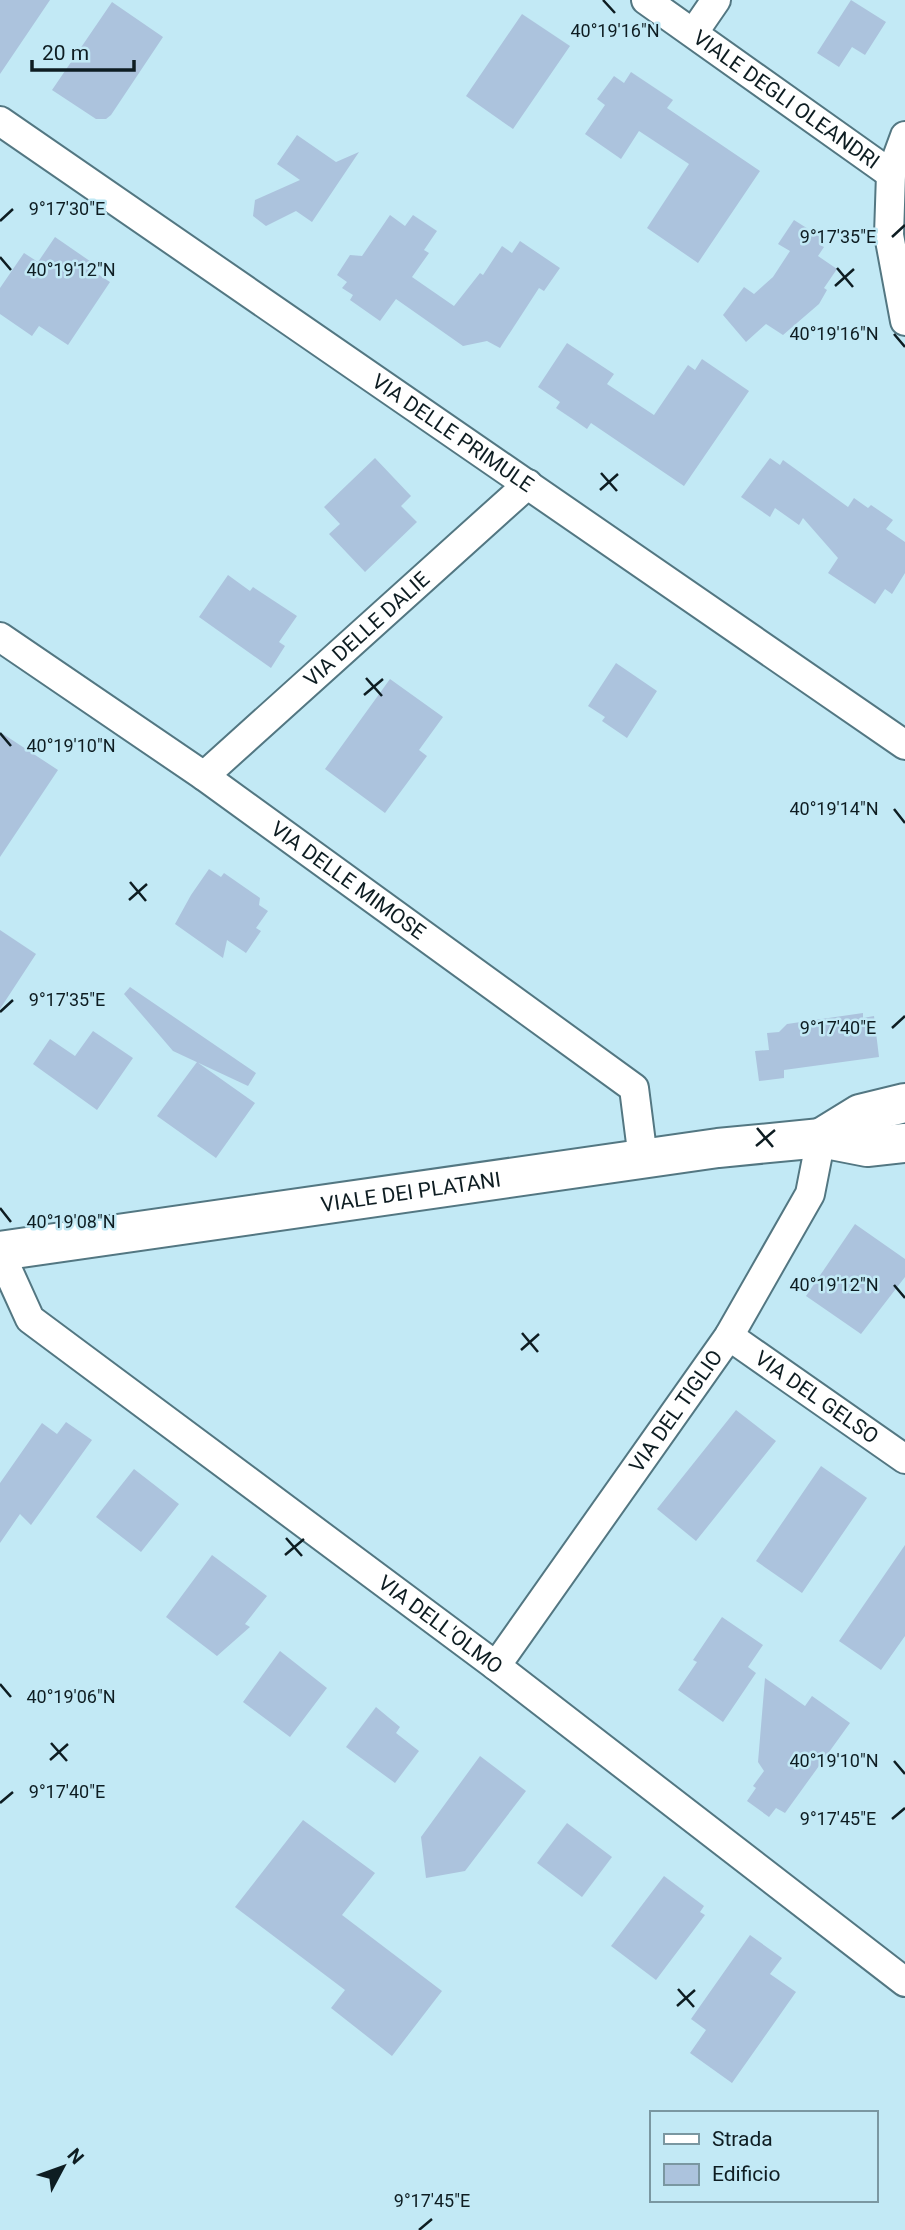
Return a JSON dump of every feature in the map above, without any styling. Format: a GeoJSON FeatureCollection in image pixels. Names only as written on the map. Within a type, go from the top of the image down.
{"type":"FeatureCollection","features":[{"type":"Feature","properties":{"kind":"main road","name":"VIALE DEI PLATANI"},"geometry":{"type":"LineString","coordinates":[[821,1138],[860,1114],[905,1103]]}},
{"type":"Feature","properties":{"kind":"main road","name":"VIALE DEI PLATANI"},"geometry":{"type":"LineString","coordinates":[[0,1252],[718,1148],[821,1138],[867,1147],[905,1143]]}},
{"type":"Feature","properties":{"kind":"street","name":"VIALE DEGLI OLEANDRI"},"geometry":{"type":"LineString","coordinates":[[646,0],[891,174]]}},
{"type":"Feature","properties":{"kind":"street"},"geometry":{"type":"LineString","coordinates":[[694,32],[716,0]]}},
{"type":"Feature","properties":{"kind":"street","name":"VIA DELLE PRIMULE"},"geometry":{"type":"LineString","coordinates":[[0,121],[905,745]]}},
{"type":"Feature","properties":{"kind":"street"},"geometry":{"type":"LineString","coordinates":[[905,136],[891,174],[889,235],[905,321]]}},
{"type":"Feature","properties":{"kind":"street","name":"VIA DELLE DALIE"},"geometry":{"type":"LineString","coordinates":[[204,776],[528,484]]}},
{"type":"Feature","properties":{"kind":"street","name":"VIA DELLE MIMOSE"},"geometry":{"type":"LineString","coordinates":[[0,637],[204,776],[634,1088],[643,1159]]}},
{"type":"Feature","properties":{"kind":"street","name":"VIA DEL TIGLIO"},"geometry":{"type":"LineString","coordinates":[[496,1666],[729,1336],[810,1194],[821,1138]]}},
{"type":"Feature","properties":{"kind":"street","name":"VIA DELL'OLMO"},"geometry":{"type":"LineString","coordinates":[[0,1252],[30,1319],[496,1666],[905,1982]]}},
{"type":"Feature","properties":{"kind":"street","name":"VIA DEL GELSO"},"geometry":{"type":"LineString","coordinates":[[729,1336],[905,1459]]}},
{"type":"Feature","properties":{"kind":"building"},"geometry":{"type":"Polygon","coordinates":[[[0,0],[50,0],[0,74],[0,0]]]}},
{"type":"Feature","properties":{"kind":"building"},"geometry":{"type":"Polygon","coordinates":[[[851,0],[886,22],[865,55],[852,47],[839,67],[817,53],[851,0]]]}},
{"type":"Feature","properties":{"kind":"building"},"geometry":{"type":"Polygon","coordinates":[[[112,2],[163,37],[111,115],[106,119],[96,119],[52,90],[112,2]]]}},
{"type":"Feature","properties":{"kind":"building"},"geometry":{"type":"Polygon","coordinates":[[[522,14],[570,46],[513,129],[466,96],[522,14]]]}},
{"type":"Feature","properties":{"kind":"building"},"geometry":{"type":"Polygon","coordinates":[[[631,72],[673,100],[667,108],[760,171],[698,263],[647,228],[689,164],[639,131],[621,159],[585,134],[605,105],[597,99],[614,76],[624,83],[631,72]]]}},
{"type":"Feature","properties":{"kind":"building"},"geometry":{"type":"Polygon","coordinates":[[[297,135],[336,162],[359,152],[312,222],[296,211],[266,226],[253,216],[255,200],[300,180],[277,164],[297,135]]]}},
{"type":"Feature","properties":{"kind":"building"},"geometry":{"type":"Polygon","coordinates":[[[390,215],[405,226],[413,215],[437,231],[424,250],[429,253],[412,277],[454,306],[480,273],[483,275],[502,246],[512,253],[520,241],[560,268],[544,291],[539,288],[500,348],[487,341],[463,346],[396,299],[380,321],[350,300],[353,295],[342,288],[347,282],[337,275],[350,255],[362,256],[390,215]]]}},
{"type":"Feature","properties":{"kind":"building"},"geometry":{"type":"Polygon","coordinates":[[[794,220],[824,239],[820,245],[824,247],[818,256],[837,269],[824,288],[827,290],[819,304],[783,335],[766,324],[746,342],[723,315],[744,287],[754,294],[773,277],[790,251],[778,244],[794,220]]]}},
{"type":"Feature","properties":{"kind":"building"},"geometry":{"type":"Polygon","coordinates":[[[55,237],[97,266],[93,271],[110,282],[68,345],[39,326],[32,336],[0,314],[0,288],[24,253],[38,262],[55,237]]]}},
{"type":"Feature","properties":{"kind":"building"},"geometry":{"type":"Polygon","coordinates":[[[567,343],[614,374],[607,384],[654,415],[688,365],[695,370],[702,359],[749,391],[684,486],[591,423],[587,429],[556,408],[560,402],[538,387],[567,343]]]}},
{"type":"Feature","properties":{"kind":"building"},"geometry":{"type":"Polygon","coordinates":[[[375,458],[411,496],[401,506],[417,522],[365,572],[329,534],[340,524],[324,507],[375,458]]]}},
{"type":"Feature","properties":{"kind":"building"},"geometry":{"type":"Polygon","coordinates":[[[770,458],[780,465],[783,460],[848,507],[854,498],[868,508],[871,505],[893,520],[886,529],[905,542],[905,573],[892,594],[885,589],[875,604],[828,573],[838,558],[803,518],[799,525],[775,508],[770,517],[741,497],[770,458]]]}},
{"type":"Feature","properties":{"kind":"building"},"geometry":{"type":"Polygon","coordinates":[[[228,575],[250,591],[253,587],[297,616],[279,642],[285,646],[271,668],[199,617],[228,575]]]}},
{"type":"Feature","properties":{"kind":"building"},"geometry":{"type":"Polygon","coordinates":[[[616,663],[657,691],[627,738],[602,721],[605,717],[588,706],[616,663]]]}},
{"type":"Feature","properties":{"kind":"building"},"geometry":{"type":"Polygon","coordinates":[[[390,679],[443,717],[419,750],[427,756],[385,813],[325,769],[390,679]]]}},
{"type":"Feature","properties":{"kind":"building"},"geometry":{"type":"Polygon","coordinates":[[[0,732],[58,770],[0,857],[0,732]]]}},
{"type":"Feature","properties":{"kind":"building"},"geometry":{"type":"Polygon","coordinates":[[[209,869],[221,877],[224,873],[260,898],[259,905],[268,911],[256,928],[261,931],[246,953],[227,940],[223,958],[175,924],[209,869]]]}},
{"type":"Feature","properties":{"kind":"building"},"geometry":{"type":"Polygon","coordinates":[[[0,930],[36,954],[0,1009],[0,930]]]}},
{"type":"Feature","properties":{"kind":"building"},"geometry":{"type":"Polygon","coordinates":[[[130,987],[256,1073],[248,1086],[173,1051],[124,994],[130,987]]]}},
{"type":"Feature","properties":{"kind":"building"},"geometry":{"type":"Polygon","coordinates":[[[863,1013],[863,1018],[874,1016],[879,1057],[784,1070],[784,1078],[759,1081],[755,1051],[769,1050],[767,1033],[779,1032],[787,1024],[863,1013]]]}},
{"type":"Feature","properties":{"kind":"building"},"geometry":{"type":"Polygon","coordinates":[[[93,1031],[133,1058],[97,1110],[33,1064],[50,1039],[75,1056],[93,1031]]]}},
{"type":"Feature","properties":{"kind":"building"},"geometry":{"type":"Polygon","coordinates":[[[197,1062],[255,1103],[216,1158],[157,1116],[197,1062]]]}},
{"type":"Feature","properties":{"kind":"building"},"geometry":{"type":"Polygon","coordinates":[[[855,1224],[905,1259],[905,1277],[861,1334],[806,1296],[855,1224]]]}},
{"type":"Feature","properties":{"kind":"building"},"geometry":{"type":"Polygon","coordinates":[[[736,1410],[776,1441],[696,1541],[657,1509],[736,1410]]]}},
{"type":"Feature","properties":{"kind":"building"},"geometry":{"type":"Polygon","coordinates":[[[66,1422],[92,1440],[31,1525],[20,1514],[0,1543],[0,1483],[42,1423],[57,1434],[66,1422]]]}},
{"type":"Feature","properties":{"kind":"building"},"geometry":{"type":"Polygon","coordinates":[[[821,1466],[867,1498],[802,1593],[756,1561],[821,1466]]]}},
{"type":"Feature","properties":{"kind":"building"},"geometry":{"type":"Polygon","coordinates":[[[134,1469],[179,1504],[141,1552],[96,1517],[134,1469]]]}},
{"type":"Feature","properties":{"kind":"building"},"geometry":{"type":"Polygon","coordinates":[[[905,1545],[905,1636],[881,1670],[839,1641],[905,1545]]]}},
{"type":"Feature","properties":{"kind":"building"},"geometry":{"type":"Polygon","coordinates":[[[212,1555],[267,1596],[245,1624],[250,1627],[217,1656],[166,1617],[212,1555]]]}},
{"type":"Feature","properties":{"kind":"building"},"geometry":{"type":"Polygon","coordinates":[[[722,1617],[763,1645],[748,1667],[756,1673],[723,1722],[678,1690],[697,1662],[693,1660],[722,1617]]]}},
{"type":"Feature","properties":{"kind":"building"},"geometry":{"type":"Polygon","coordinates":[[[280,1651],[327,1688],[290,1737],[243,1702],[280,1651]]]}},
{"type":"Feature","properties":{"kind":"building"},"geometry":{"type":"Polygon","coordinates":[[[765,1678],[805,1706],[812,1696],[850,1723],[785,1813],[776,1808],[769,1817],[747,1801],[756,1788],[753,1786],[764,1771],[758,1762],[765,1678]]]}},
{"type":"Feature","properties":{"kind":"building"},"geometry":{"type":"Polygon","coordinates":[[[376,1707],[400,1727],[396,1733],[419,1751],[395,1783],[346,1747],[376,1707]]]}},
{"type":"Feature","properties":{"kind":"building"},"geometry":{"type":"Polygon","coordinates":[[[480,1756],[526,1791],[465,1871],[426,1878],[421,1837],[480,1756]]]}},
{"type":"Feature","properties":{"kind":"building"},"geometry":{"type":"Polygon","coordinates":[[[303,1820],[375,1873],[342,1915],[442,1991],[392,2056],[331,2008],[345,1990],[235,1907],[303,1820]]]}},
{"type":"Feature","properties":{"kind":"building"},"geometry":{"type":"Polygon","coordinates":[[[567,1823],[612,1857],[582,1897],[537,1863],[567,1823]]]}},
{"type":"Feature","properties":{"kind":"building"},"geometry":{"type":"Polygon","coordinates":[[[664,1876],[704,1906],[700,1912],[705,1915],[656,1980],[611,1946],[664,1876]]]}},
{"type":"Feature","properties":{"kind":"building"},"geometry":{"type":"Polygon","coordinates":[[[750,1935],[782,1958],[770,1974],[796,1992],[732,2083],[690,2053],[706,2030],[691,2019],[750,1935]]]}}]}
